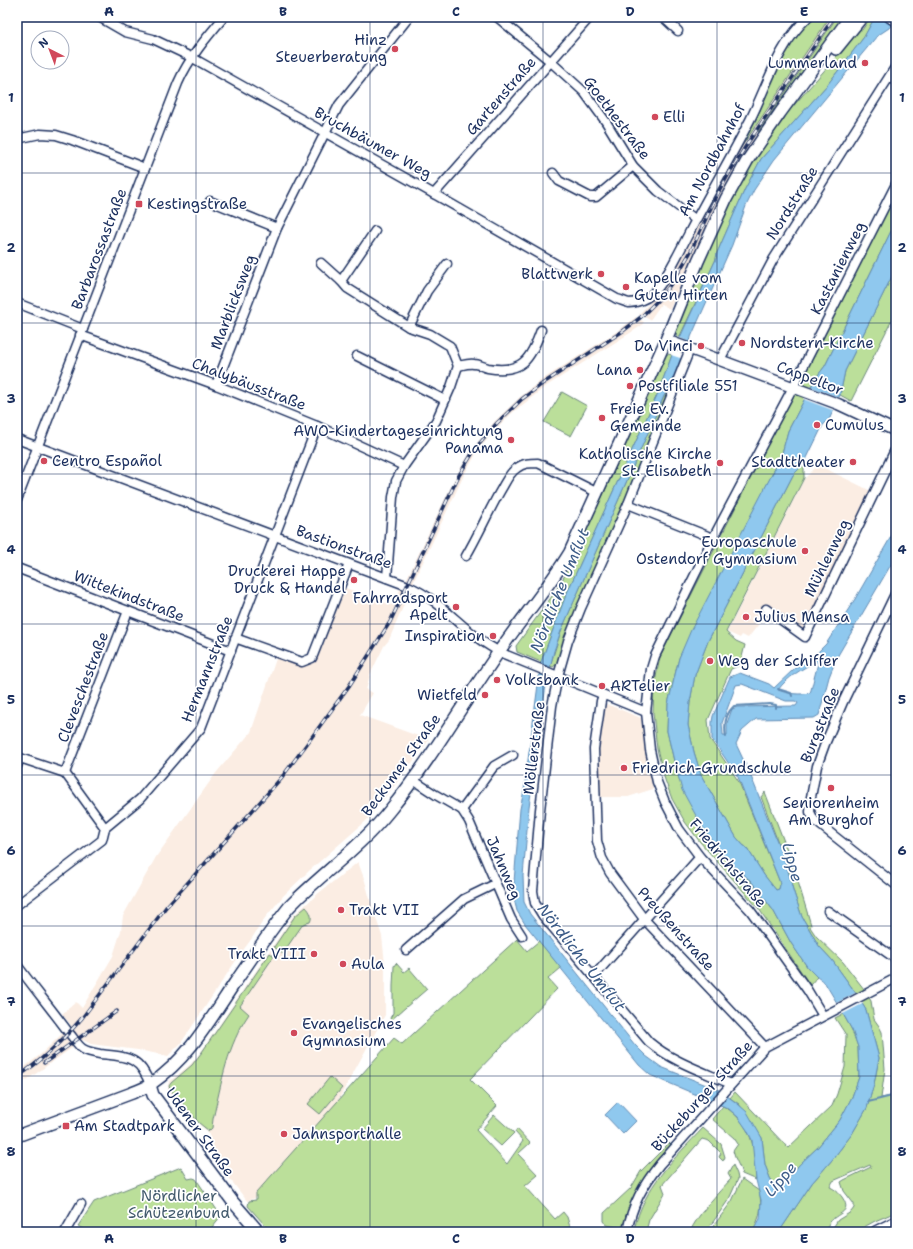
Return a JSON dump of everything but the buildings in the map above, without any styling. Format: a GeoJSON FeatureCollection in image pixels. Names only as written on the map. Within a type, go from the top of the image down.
{"type":"FeatureCollection","features":[{"type":"Feature","properties":{"kind":"main road"},"geometry":{"type":"LineString","coordinates":[[780,113],[850,17]]}},
{"type":"Feature","properties":{"kind":"main road"},"geometry":{"type":"LineString","coordinates":[[780,113],[862,17]]}},
{"type":"Feature","properties":{"kind":"main road","name":"Beckumer Straße"},"geometry":{"type":"LineString","coordinates":[[17,1136],[150,1085],[176,1064],[194,1043],[250,960],[289,907],[374,829],[390,811],[413,780],[499,652],[570,552],[671,342],[698,260],[726,199],[747,161],[780,113]]}},
{"type":"Feature","properties":{"kind":"main road","name":"Udener Straße"},"geometry":{"type":"LineString","coordinates":[[150,1085],[153,1095],[194,1151],[233,1202],[259,1232]]}},
{"type":"Feature","properties":{"kind":"main road"},"geometry":{"type":"LineString","coordinates":[[876,1232],[896,1222]]}},
{"type":"Feature","properties":{"kind":"street","name":"Bruchbäumer Weg"},"geometry":{"type":"LineString","coordinates":[[99,17],[125,32],[153,39],[191,57],[617,299],[628,303]]}},
{"type":"Feature","properties":{"kind":"street","name":"Barbarossastraße"},"geometry":{"type":"LineString","coordinates":[[17,500],[178,83],[191,57],[224,17]]}},
{"type":"Feature","properties":{"kind":"street","name":"Marblicksweg"},"geometry":{"type":"LineString","coordinates":[[216,385],[277,228],[339,105],[409,17]]}},
{"type":"Feature","properties":{"kind":"street","name":"Goethestraße"},"geometry":{"type":"LineString","coordinates":[[497,17],[550,61],[584,92],[606,122],[633,166],[658,191],[696,220]]}},
{"type":"Feature","properties":{"kind":"street","name":"Gartenstraße"},"geometry":{"type":"LineString","coordinates":[[434,194],[590,17]]}},
{"type":"Feature","properties":{"kind":"street"},"geometry":{"type":"LineString","coordinates":[[663,17],[678,31]]}},
{"type":"Feature","properties":{"kind":"street","name":"Am Nordbahnhof"},"geometry":{"type":"LineString","coordinates":[[628,303],[641,300],[651,295],[659,286],[751,118],[785,44],[801,23],[808,17]]}},
{"type":"Feature","properties":{"kind":"street"},"geometry":{"type":"LineString","coordinates":[[890,17],[896,21]]}},
{"type":"Feature","properties":{"kind":"street","name":"Nordstraße"},"geometry":{"type":"LineString","coordinates":[[720,360],[773,260],[896,66]]}},
{"type":"Feature","properties":{"kind":"street"},"geometry":{"type":"LineString","coordinates":[[17,139],[40,134],[56,135],[145,168]]}},
{"type":"Feature","properties":{"kind":"street"},"geometry":{"type":"LineString","coordinates":[[553,173],[559,181],[590,197],[596,197],[633,166]]}},
{"type":"Feature","properties":{"kind":"street","name":"Kastanienweg"},"geometry":{"type":"LineString","coordinates":[[793,387],[896,184]]}},
{"type":"Feature","properties":{"kind":"street"},"geometry":{"type":"LineString","coordinates":[[210,201],[277,228]]}},
{"type":"Feature","properties":{"kind":"street"},"geometry":{"type":"LineString","coordinates":[[341,281],[375,231]]}},
{"type":"Feature","properties":{"kind":"street"},"geometry":{"type":"LineString","coordinates":[[321,263],[347,288],[409,327],[430,334],[450,346],[458,366],[436,421],[404,466],[396,481],[393,497],[387,578]]}},
{"type":"Feature","properties":{"kind":"street"},"geometry":{"type":"LineString","coordinates":[[409,327],[427,291],[447,264]]}},
{"type":"Feature","properties":{"kind":"street","name":"Chalybäusstraße"},"geometry":{"type":"LineString","coordinates":[[17,303],[82,332],[317,426],[404,466]]}},
{"type":"Feature","properties":{"kind":"street"},"geometry":{"type":"LineString","coordinates":[[458,366],[473,364],[499,370],[507,370],[517,367],[525,362],[530,355],[541,330]]}},
{"type":"Feature","properties":{"kind":"street","name":"Cappeltor"},"geometry":{"type":"LineString","coordinates":[[671,342],[838,404],[896,431]]}},
{"type":"Feature","properties":{"kind":"street","name":"Möllerstraße"},"geometry":{"type":"LineString","coordinates":[[689,349],[628,504],[581,608],[555,675],[533,884],[534,897],[543,916],[649,1042],[658,1049],[686,1064],[731,1084]]}},
{"type":"Feature","properties":{"kind":"street"},"geometry":{"type":"LineString","coordinates":[[357,356],[445,400]]}},
{"type":"Feature","properties":{"kind":"street","name":"Friedrichstraße"},"geometry":{"type":"LineString","coordinates":[[793,387],[713,538],[655,656],[651,669],[646,712],[650,750],[657,782],[665,802],[679,829],[700,857],[750,910],[808,991],[823,1016]]}},
{"type":"Feature","properties":{"kind":"street","name":"Hermannstraße"},"geometry":{"type":"LineString","coordinates":[[17,905],[102,840],[105,828],[140,799],[201,728],[317,426]]}},
{"type":"Feature","properties":{"kind":"street","name":"Bastionstraße"},"geometry":{"type":"LineString","coordinates":[[17,439],[387,578],[423,593],[436,602],[478,639],[499,652],[646,712]]}},
{"type":"Feature","properties":{"kind":"street","name":"Mühlenweg"},"geometry":{"type":"LineString","coordinates":[[766,609],[805,637],[896,448]]}},
{"type":"Feature","properties":{"kind":"street"},"geometry":{"type":"LineString","coordinates":[[466,556],[474,543],[495,498],[510,474],[517,467],[527,463],[538,463],[598,493]]}},
{"type":"Feature","properties":{"kind":"street"},"geometry":{"type":"LineString","coordinates":[[628,504],[713,538]]}},
{"type":"Feature","properties":{"kind":"street"},"geometry":{"type":"LineString","coordinates":[[236,638],[302,662],[312,658],[349,564]]}},
{"type":"Feature","properties":{"kind":"street","name":"Wittekindstraße"},"geometry":{"type":"LineString","coordinates":[[17,568],[231,651]]}},
{"type":"Feature","properties":{"kind":"street","name":"Burgstraße"},"geometry":{"type":"LineString","coordinates":[[896,592],[843,702],[825,744],[811,797],[810,812],[814,820],[896,885]]}},
{"type":"Feature","properties":{"kind":"street","name":"Cleveschestraße"},"geometry":{"type":"LineString","coordinates":[[65,774],[128,611]]}},
{"type":"Feature","properties":{"kind":"street","name":"Preußenstraße"},"geometry":{"type":"LineString","coordinates":[[603,695],[594,749],[597,841],[602,858],[610,873],[644,919],[765,1047]]}},
{"type":"Feature","properties":{"kind":"street"},"geometry":{"type":"LineString","coordinates":[[413,780],[462,810],[494,766],[513,755]]}},
{"type":"Feature","properties":{"kind":"street"},"geometry":{"type":"LineString","coordinates":[[17,766],[18,757],[65,774],[105,828]]}},
{"type":"Feature","properties":{"kind":"street","name":"Jahnweg"},"geometry":{"type":"LineString","coordinates":[[462,810],[469,821],[511,919],[522,936]]}},
{"type":"Feature","properties":{"kind":"street"},"geometry":{"type":"LineString","coordinates":[[594,976],[700,857]]}},
{"type":"Feature","properties":{"kind":"street"},"geometry":{"type":"LineString","coordinates":[[406,950],[464,899],[495,884]]}},
{"type":"Feature","properties":{"kind":"street"},"geometry":{"type":"LineString","coordinates":[[828,911],[896,959]]}},
{"type":"Feature","properties":{"kind":"street"},"geometry":{"type":"LineString","coordinates":[[17,965],[60,1022],[82,1048],[92,1053],[124,1057],[133,1060],[141,1066],[150,1085]]}},
{"type":"Feature","properties":{"kind":"street","name":"Bückeburger Straße"},"geometry":{"type":"LineString","coordinates":[[627,1228],[636,1202],[646,1182],[660,1164],[765,1047],[896,978]]}},
{"type":"Feature","properties":{"kind":"street"},"geometry":{"type":"LineString","coordinates":[[64,1232],[81,1204]]}},
{"type":"Feature","properties":{"kind":"shaded area"},"geometry":{"type":"Polygon","coordinates":[[[830,17],[837,17],[758,132],[729,183],[693,255],[670,309],[661,304],[650,320],[639,314],[665,287],[685,253],[713,196],[740,149],[830,17]]]}},
{"type":"Feature","properties":{"kind":"shaded area"},"geometry":{"type":"Polygon","coordinates":[[[636,317],[644,322],[641,326],[545,387],[511,414],[479,449],[464,475],[414,581],[389,640],[384,646],[370,675],[366,690],[373,693],[360,715],[429,740],[366,821],[284,895],[265,918],[181,1043],[168,1056],[138,1050],[91,1044],[83,1040],[17,1086],[17,1073],[41,1054],[71,1025],[62,1014],[76,1002],[82,1008],[113,956],[121,931],[123,916],[156,857],[216,773],[251,732],[278,653],[302,662],[312,658],[340,586],[391,605],[407,578],[456,476],[473,448],[495,421],[520,397],[540,381],[619,330],[636,317]]]}},
{"type":"Feature","properties":{"kind":"shaded area","name":"Europaschule Ostendorf Gymnasium"},"geometry":{"type":"Polygon","coordinates":[[[818,465],[871,491],[805,629],[802,631],[770,610],[748,638],[742,635],[740,638],[727,632],[804,479],[818,465]]]}},
{"type":"Feature","properties":{"kind":"shaded area","name":"Friedrich-Grundschule"},"geometry":{"type":"Polygon","coordinates":[[[604,703],[641,718],[644,745],[653,789],[628,797],[601,797],[598,747],[604,703]]]}},
{"type":"Feature","properties":{"kind":"shaded area","name":"Evangelisches Gymnasium"},"geometry":{"type":"Polygon","coordinates":[[[358,862],[382,936],[385,964],[385,1015],[324,1126],[284,1187],[247,1201],[219,1165],[208,1132],[168,1090],[169,1082],[191,1064],[201,1052],[294,915],[358,862]]]}},
{"type":"Feature","properties":{"kind":"green space"},"geometry":{"type":"Polygon","coordinates":[[[815,17],[830,17],[740,149],[756,119],[787,52],[795,39],[815,17]]]}},
{"type":"Feature","properties":{"kind":"green space"},"geometry":{"type":"Polygon","coordinates":[[[837,17],[845,17],[814,61],[758,132],[837,17]]]}},
{"type":"Feature","properties":{"kind":"green space"},"geometry":{"type":"Polygon","coordinates":[[[871,17],[875,17],[864,37],[828,84],[761,159],[745,189],[717,253],[716,259],[679,338],[677,337],[676,331],[698,273],[725,212],[745,173],[768,137],[793,106],[859,29],[862,30],[871,17]]]}},
{"type":"Feature","properties":{"kind":"green space"},"geometry":{"type":"Polygon","coordinates":[[[896,190],[896,221],[825,366],[815,379],[788,431],[781,457],[679,658],[668,704],[667,731],[674,761],[700,823],[725,859],[750,881],[773,910],[791,943],[808,968],[817,977],[810,985],[759,909],[700,842],[685,822],[672,799],[665,780],[657,749],[653,713],[654,687],[660,657],[896,190]]]}},
{"type":"Feature","properties":{"kind":"green space"},"geometry":{"type":"Polygon","coordinates":[[[896,268],[896,317],[894,316],[851,401],[840,395],[845,371],[896,268]]]}},
{"type":"Feature","properties":{"kind":"green space"},"geometry":{"type":"Polygon","coordinates":[[[666,355],[672,355],[658,393],[566,595],[541,662],[517,652],[516,646],[555,592],[565,575],[666,355]]]}},
{"type":"Feature","properties":{"kind":"green space"},"geometry":{"type":"Polygon","coordinates":[[[676,376],[625,503],[577,607],[557,664],[553,667],[550,666],[561,631],[664,396],[676,376]]]}},
{"type":"Feature","properties":{"kind":"green space"},"geometry":{"type":"Polygon","coordinates":[[[562,392],[587,406],[571,436],[544,422],[562,392]]]}},
{"type":"Feature","properties":{"kind":"green space"},"geometry":{"type":"Polygon","coordinates":[[[804,464],[804,478],[726,632],[736,641],[745,645],[740,665],[731,669],[708,720],[710,739],[739,782],[779,880],[779,889],[776,890],[764,875],[747,848],[736,837],[701,775],[688,725],[690,702],[695,675],[708,641],[793,475],[804,464]]]}},
{"type":"Feature","properties":{"kind":"green space"},"geometry":{"type":"Polygon","coordinates":[[[765,792],[793,865],[811,925],[810,927],[816,936],[843,962],[864,989],[871,1001],[874,1019],[882,1032],[885,1069],[881,1098],[896,1095],[896,1212],[855,1232],[833,1231],[838,1220],[851,1212],[854,1208],[854,1204],[844,1191],[841,1182],[871,1167],[870,1165],[833,1181],[830,1187],[837,1191],[842,1197],[846,1208],[831,1220],[828,1225],[827,1232],[779,1232],[812,1183],[852,1134],[867,1108],[874,1084],[879,1058],[866,1010],[832,960],[819,946],[802,917],[787,866],[761,797],[765,792]]]}},
{"type":"Feature","properties":{"kind":"green space"},"geometry":{"type":"Polygon","coordinates":[[[306,907],[311,914],[311,920],[310,922],[303,924],[285,950],[286,956],[274,947],[295,916],[306,907]]]}},
{"type":"Feature","properties":{"kind":"green space"},"geometry":{"type":"Polygon","coordinates":[[[517,939],[527,951],[539,941],[561,968],[548,979],[557,989],[470,1079],[497,1106],[476,1130],[507,1164],[523,1141],[515,1132],[517,1129],[530,1143],[518,1154],[538,1175],[525,1186],[555,1219],[563,1212],[567,1217],[570,1227],[544,1232],[271,1232],[248,1206],[249,1201],[256,1200],[256,1193],[394,1038],[402,1044],[517,939]]]}},
{"type":"Feature","properties":{"kind":"green space"},"geometry":{"type":"Polygon","coordinates":[[[270,953],[274,956],[240,1006],[249,1014],[230,1051],[212,1128],[209,1131],[199,1123],[169,1086],[192,1065],[202,1052],[270,953]]]}},
{"type":"Feature","properties":{"kind":"green space"},"geometry":{"type":"Polygon","coordinates":[[[396,963],[404,972],[409,968],[427,989],[391,1020],[390,1018],[393,1013],[394,966],[396,963]]]}},
{"type":"Feature","properties":{"kind":"green space"},"geometry":{"type":"Polygon","coordinates":[[[843,1014],[852,1030],[858,1047],[859,1077],[852,1097],[840,1120],[818,1147],[799,1165],[781,1187],[777,1188],[770,1178],[765,1165],[762,1138],[739,1104],[730,1098],[735,1092],[788,1148],[832,1106],[837,1094],[845,1067],[846,1035],[835,1018],[843,1014]]]}},
{"type":"Feature","properties":{"kind":"green space"},"geometry":{"type":"Polygon","coordinates":[[[330,1077],[342,1088],[320,1114],[308,1104],[330,1077]]]}},
{"type":"Feature","properties":{"kind":"green space"},"geometry":{"type":"Polygon","coordinates":[[[723,1106],[735,1114],[744,1125],[750,1137],[754,1151],[756,1180],[742,1174],[733,1151],[738,1144],[734,1138],[712,1119],[723,1106]]]}},
{"type":"Feature","properties":{"kind":"green space"},"geometry":{"type":"Polygon","coordinates":[[[494,1115],[514,1133],[501,1146],[482,1129],[494,1115]]]}},
{"type":"Feature","properties":{"kind":"green space"},"geometry":{"type":"Polygon","coordinates":[[[703,1128],[721,1144],[725,1157],[723,1161],[719,1157],[721,1153],[709,1141],[702,1139],[662,1185],[665,1193],[649,1220],[646,1231],[634,1230],[645,1200],[661,1174],[703,1128]]]}},
{"type":"Feature","properties":{"kind":"green space"},"geometry":{"type":"Polygon","coordinates":[[[669,1143],[671,1145],[647,1174],[636,1193],[622,1228],[607,1225],[604,1221],[604,1213],[631,1188],[641,1171],[669,1143]]]}},
{"type":"Feature","properties":{"kind":"green space"},"geometry":{"type":"Polygon","coordinates":[[[733,1165],[738,1179],[729,1199],[706,1232],[690,1232],[703,1211],[731,1179],[728,1174],[733,1165]]]}},
{"type":"Feature","properties":{"kind":"green space","name":"Nördlicher Schützenbund"},"geometry":{"type":"Polygon","coordinates":[[[181,1167],[188,1179],[196,1179],[221,1216],[208,1232],[88,1232],[78,1226],[94,1202],[181,1167]]]}},
{"type":"Feature","properties":{"kind":"green space"},"geometry":{"type":"Polygon","coordinates":[[[742,1179],[759,1191],[761,1202],[760,1212],[752,1232],[709,1232],[732,1201],[742,1179]]]}},
{"type":"Feature","properties":{"kind":"water"},"geometry":{"type":"Polygon","coordinates":[[[875,17],[896,19],[889,28],[877,36],[774,160],[754,190],[746,206],[732,245],[691,337],[676,376],[664,396],[561,631],[554,651],[546,685],[529,807],[523,876],[524,902],[530,914],[635,1045],[646,1056],[661,1067],[719,1090],[747,1112],[762,1138],[765,1165],[770,1178],[776,1188],[781,1187],[799,1165],[818,1147],[840,1120],[852,1097],[859,1077],[858,1047],[852,1030],[825,983],[808,968],[791,943],[773,910],[751,881],[725,859],[700,823],[682,790],[674,761],[667,731],[668,704],[679,658],[691,630],[781,457],[788,431],[815,379],[825,366],[896,221],[896,268],[845,371],[840,395],[829,420],[823,425],[804,464],[793,475],[708,641],[695,675],[690,702],[688,725],[701,775],[736,837],[747,848],[764,875],[776,890],[779,889],[779,880],[738,777],[712,739],[713,716],[730,677],[740,673],[769,684],[774,688],[794,669],[818,652],[826,644],[855,599],[896,528],[896,556],[837,657],[829,677],[819,715],[814,718],[756,719],[742,731],[736,744],[750,774],[787,866],[802,917],[819,946],[832,960],[866,1010],[879,1058],[874,1084],[867,1108],[852,1134],[812,1183],[779,1232],[752,1232],[760,1219],[761,1200],[756,1180],[752,1140],[738,1117],[723,1106],[708,1101],[650,1075],[639,1065],[525,924],[517,911],[514,899],[514,882],[520,809],[524,790],[541,662],[566,595],[658,393],[672,355],[716,259],[717,253],[745,189],[761,159],[828,84],[864,37],[875,17]],[[815,661],[791,677],[778,690],[794,694],[810,693],[818,663],[815,661]],[[742,684],[736,685],[722,723],[723,735],[727,735],[727,723],[732,709],[737,707],[796,706],[798,703],[795,701],[786,701],[742,684]]]}},
{"type":"Feature","properties":{"kind":"water"},"geometry":{"type":"Polygon","coordinates":[[[618,1102],[636,1121],[623,1134],[605,1115],[618,1102]]]}},
{"type":"Feature","properties":{"kind":"pier"},"geometry":{"type":"Polygon","coordinates":[[[678,337],[690,342],[683,359],[671,355],[678,337]]]}},
{"type":"Feature","properties":{"kind":"pier"},"geometry":{"type":"Polygon","coordinates":[[[809,386],[841,398],[835,411],[803,399],[809,386]]]}},
{"type":"Feature","properties":{"kind":"pier"},"geometry":{"type":"Polygon","coordinates":[[[857,992],[864,1003],[841,1015],[836,1003],[857,992]]]}},
{"type":"Feature","properties":{"kind":"waterway"},"geometry":{"type":"LineString","coordinates":[[778,689],[791,693],[792,696]]}},
{"type":"Feature","properties":{"kind":"waterway"},"geometry":{"type":"LineString","coordinates":[[726,737],[725,729],[727,716],[734,706],[770,704],[776,705],[776,708]]}},
{"type":"Feature","properties":{"kind":"waterway"},"geometry":{"type":"LineString","coordinates":[[868,1102],[896,1095]]}},
{"type":"Feature","properties":{"kind":"railway"},"geometry":{"type":"LineString","coordinates":[[17,1077],[52,1050],[82,1018],[166,907],[282,777],[306,745],[349,686],[390,622],[458,477],[475,449],[497,423],[522,399],[542,384],[623,331],[641,317],[668,288],[690,253],[716,197],[731,170],[749,141],[834,17]]}},
{"type":"Feature","properties":{"kind":"railway"},"geometry":{"type":"LineString","coordinates":[[44,1063],[117,1011]]}},
{"type":"Feature","properties":{"kind":"place","name":"Hinz Steuerberatung"},"geometry":{"type":"Point","coordinates":[395,49]}},
{"type":"Feature","properties":{"kind":"place","name":"Lummerland"},"geometry":{"type":"Point","coordinates":[865,63]}},
{"type":"Feature","properties":{"kind":"place","name":"Elli"},"geometry":{"type":"Point","coordinates":[655,117]}},
{"type":"Feature","properties":{"kind":"place","name":"Kestingstraße"},"geometry":{"type":"Point","coordinates":[139,204]}},
{"type":"Feature","properties":{"kind":"place","name":"Blattwerk"},"geometry":{"type":"Point","coordinates":[601,274]}},
{"type":"Feature","properties":{"kind":"place","name":"Kapelle vom Guten Hirten"},"geometry":{"type":"Point","coordinates":[626,287]}},
{"type":"Feature","properties":{"kind":"place","name":"Nordstern-Kirche"},"geometry":{"type":"Point","coordinates":[742,343]}},
{"type":"Feature","properties":{"kind":"place","name":"Da Vinci"},"geometry":{"type":"Point","coordinates":[701,346]}},
{"type":"Feature","properties":{"kind":"place","name":"Lana"},"geometry":{"type":"Point","coordinates":[640,370]}},
{"type":"Feature","properties":{"kind":"place","name":"Postfiliale 551"},"geometry":{"type":"Point","coordinates":[630,386]}},
{"type":"Feature","properties":{"kind":"place","name":"Freie Ev. Gemeinde"},"geometry":{"type":"Point","coordinates":[602,418]}},
{"type":"Feature","properties":{"kind":"place","name":"Cumulus"},"geometry":{"type":"Point","coordinates":[817,425]}},
{"type":"Feature","properties":{"kind":"place","name":"AWO-Kindertageseinrichtung Panama"},"geometry":{"type":"Point","coordinates":[511,440]}},
{"type":"Feature","properties":{"kind":"place","name":"Centro Español"},"geometry":{"type":"Point","coordinates":[44,461]}},
{"type":"Feature","properties":{"kind":"place","name":"Stadttheater"},"geometry":{"type":"Point","coordinates":[853,462]}},
{"type":"Feature","properties":{"kind":"place","name":"Katholische Kirche St. Elisabeth"},"geometry":{"type":"Point","coordinates":[720,463]}},
{"type":"Feature","properties":{"kind":"place","name":"Europaschule Ostendorf Gymnasium"},"geometry":{"type":"Point","coordinates":[805,551]}},
{"type":"Feature","properties":{"kind":"place","name":"Druckerei Happe Druck & Handel"},"geometry":{"type":"Point","coordinates":[354,580]}},
{"type":"Feature","properties":{"kind":"place","name":"Fahrradsport Apelt"},"geometry":{"type":"Point","coordinates":[456,607]}},
{"type":"Feature","properties":{"kind":"place","name":"Julius Mensa"},"geometry":{"type":"Point","coordinates":[746,617]}},
{"type":"Feature","properties":{"kind":"place","name":"Inspiration"},"geometry":{"type":"Point","coordinates":[493,636]}},
{"type":"Feature","properties":{"kind":"place","name":"Weg der Schiffer"},"geometry":{"type":"Point","coordinates":[710,661]}},
{"type":"Feature","properties":{"kind":"place","name":"Volksbank"},"geometry":{"type":"Point","coordinates":[497,680]}},
{"type":"Feature","properties":{"kind":"place","name":"ARTelier"},"geometry":{"type":"Point","coordinates":[602,686]}},
{"type":"Feature","properties":{"kind":"place","name":"Wietfeld"},"geometry":{"type":"Point","coordinates":[485,695]}},
{"type":"Feature","properties":{"kind":"place","name":"Friedrich-Grundschule"},"geometry":{"type":"Point","coordinates":[624,768]}},
{"type":"Feature","properties":{"kind":"place","name":"Seniorenheim Am Burghof"},"geometry":{"type":"Point","coordinates":[831,788]}},
{"type":"Feature","properties":{"kind":"place","name":"Trakt VII"},"geometry":{"type":"Point","coordinates":[341,910]}},
{"type":"Feature","properties":{"kind":"place","name":"Trakt VIII"},"geometry":{"type":"Point","coordinates":[314,954]}},
{"type":"Feature","properties":{"kind":"place","name":"Aula"},"geometry":{"type":"Point","coordinates":[343,964]}},
{"type":"Feature","properties":{"kind":"place","name":"Evangelisches Gymnasium"},"geometry":{"type":"Point","coordinates":[294,1033]}},
{"type":"Feature","properties":{"kind":"place","name":"Am Stadtpark"},"geometry":{"type":"Point","coordinates":[66,1126]}},
{"type":"Feature","properties":{"kind":"place","name":"Jahnsporthalle"},"geometry":{"type":"Point","coordinates":[284,1134]}},
{"type":"Feature","properties":{"kind":"water label","name":"Nördliche Umflut"},"geometry":{"type":"Point","coordinates":[559,590]}},
{"type":"Feature","properties":{"kind":"water label","name":"Lippe"},"geometry":{"type":"Point","coordinates":[793,862]}},
{"type":"Feature","properties":{"kind":"water label","name":"Nördliche Umflut"},"geometry":{"type":"Point","coordinates":[582,957]}},
{"type":"Feature","properties":{"kind":"water label","name":"Lippe"},"geometry":{"type":"Point","coordinates":[780,1179]}}]}
